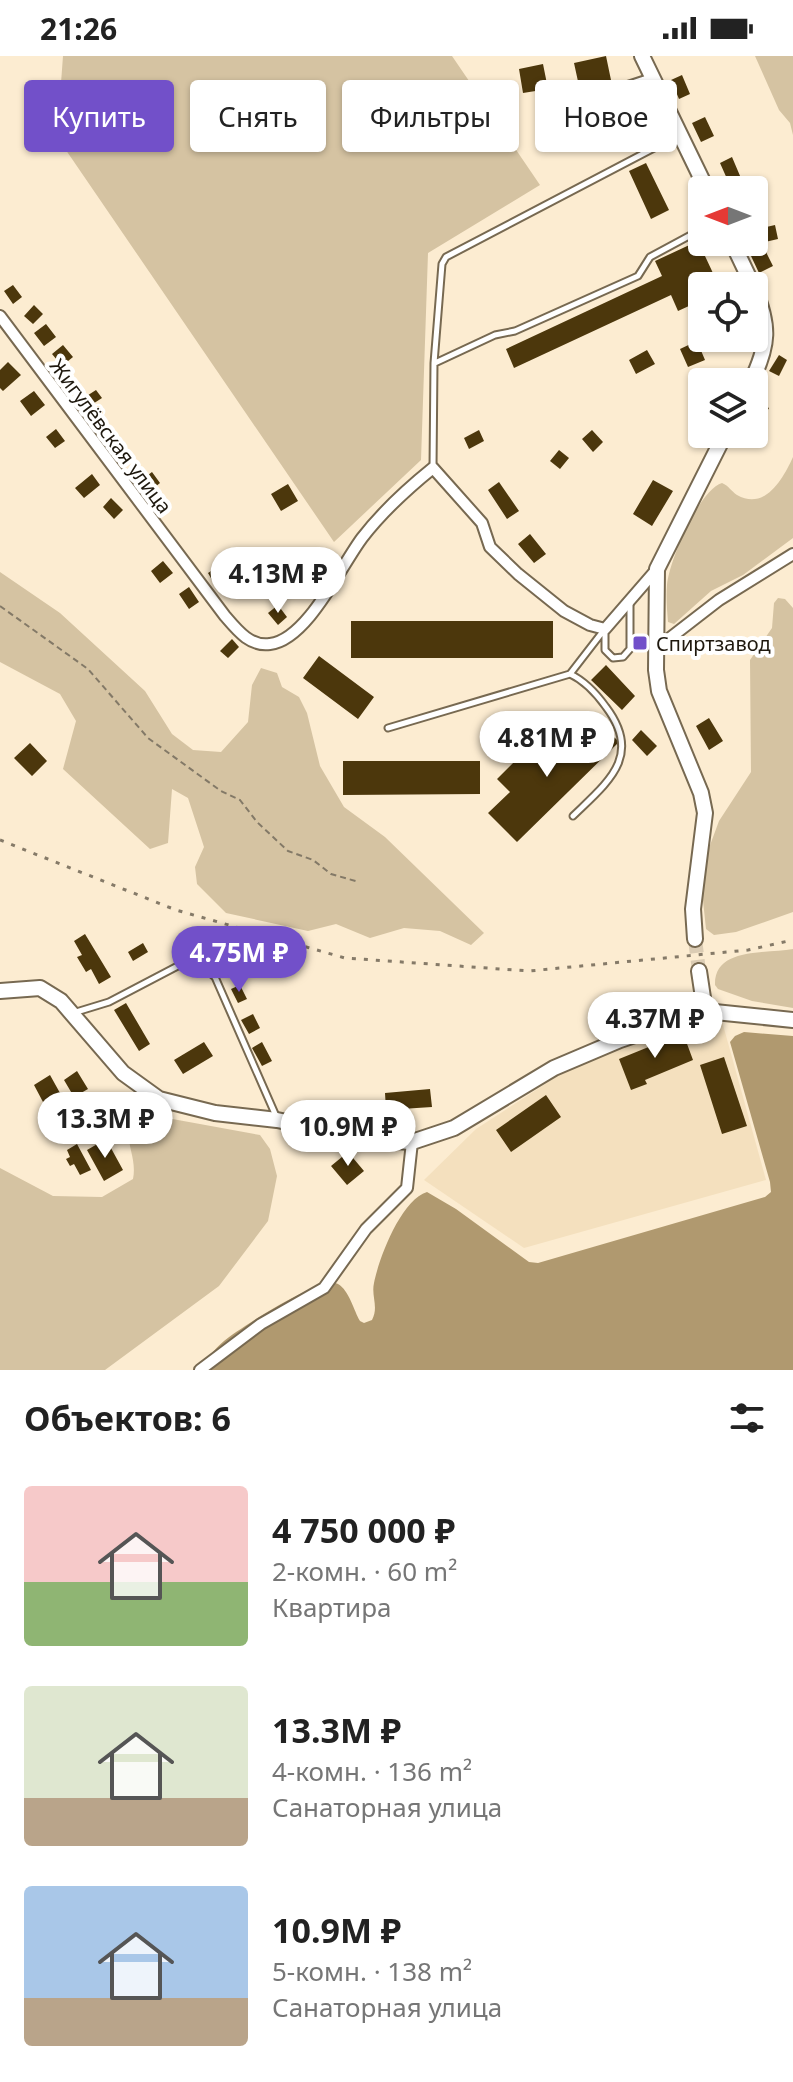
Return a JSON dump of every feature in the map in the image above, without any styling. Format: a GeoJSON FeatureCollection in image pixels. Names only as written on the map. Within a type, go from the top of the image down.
{"type":"FeatureCollection","features":[{"type":"Feature","properties":{"kind":"street"},"geometry":{"type":"LineString","coordinates":[[642,56],[701,176]]}},
{"type":"Feature","properties":{"kind":"street","name":"Жигулёвская улица"},"geometry":{"type":"LineString","coordinates":[[0,316],[225,616],[241,635],[258,644],[273,644],[289,638],[310,615],[363,537],[405,491],[433,468]]}},
{"type":"Feature","properties":{"kind":"street"},"geometry":{"type":"LineString","coordinates":[[433,468],[482,523],[490,547],[518,574],[564,611],[605,629],[657,569],[718,448]]}},
{"type":"Feature","properties":{"kind":"street"},"geometry":{"type":"LineString","coordinates":[[657,648],[719,600],[793,554]]}},
{"type":"Feature","properties":{"kind":"street"},"geometry":{"type":"LineString","coordinates":[[657,569],[656,670],[659,691],[701,793],[705,813],[693,909],[695,939]]}},
{"type":"Feature","properties":{"kind":"street"},"geometry":{"type":"LineString","coordinates":[[699,971],[705,1011]]}},
{"type":"Feature","properties":{"kind":"street"},"geometry":{"type":"LineString","coordinates":[[0,991],[40,988],[61,1001],[123,1073],[159,1099],[215,1113],[277,1120],[376,1140],[412,1142],[454,1128],[554,1068],[620,1040],[705,1011],[793,1020]]}},
{"type":"Feature","properties":{"kind":"street"},"geometry":{"type":"LineString","coordinates":[[200,1370],[261,1324],[324,1288],[366,1229],[407,1188],[412,1142]]}},
{"type":"Feature","properties":{"kind":"lane"},"geometry":{"type":"LineString","coordinates":[[642,80],[651,77]]}},
{"type":"Feature","properties":{"kind":"lane"},"geometry":{"type":"LineString","coordinates":[[433,468],[434,363],[442,264],[446,257],[682,134]]}},
{"type":"Feature","properties":{"kind":"lane"},"geometry":{"type":"LineString","coordinates":[[434,363],[638,276],[650,257],[688,237]]}},
{"type":"Feature","properties":{"kind":"lane"},"geometry":{"type":"LineString","coordinates":[[605,629],[605,650],[613,658],[623,657],[630,649],[630,602]]}},
{"type":"Feature","properties":{"kind":"lane"},"geometry":{"type":"LineString","coordinates":[[388,728],[570,674],[605,629]]}},
{"type":"Feature","properties":{"kind":"lane"},"geometry":{"type":"LineString","coordinates":[[570,674],[582,679],[605,706],[620,727],[623,746],[615,775],[573,816]]}},
{"type":"Feature","properties":{"kind":"lane"},"geometry":{"type":"LineString","coordinates":[[72,1013],[109,1002],[193,958],[215,977],[277,1120]]}},
{"type":"Feature","properties":{"kind":"path"},"geometry":{"type":"LineString","coordinates":[[0,606],[88,669],[148,738],[221,791],[240,800],[257,822],[288,851],[313,860],[331,874],[359,882]]}},
{"type":"Feature","properties":{"kind":"shaded area"},"geometry":{"type":"Polygon","coordinates":[[[63,56],[452,56],[468,80],[342,80],[342,152],[517,152],[540,185],[428,253],[421,460],[334,542],[67,152],[174,152],[174,80],[61,80],[63,56]]]}},
{"type":"Feature","properties":{"kind":"shaded area"},"geometry":{"type":"Polygon","coordinates":[[[755,56],[793,56],[793,135],[790,123],[779,110],[755,56]]]}},
{"type":"Feature","properties":{"kind":"shaded area"},"geometry":{"type":"Polygon","coordinates":[[[793,457],[793,538],[743,575],[711,591],[674,624],[668,622],[669,574],[679,544],[704,499],[722,483],[747,499],[764,496],[778,483],[793,457]]]}},
{"type":"Feature","properties":{"kind":"shaded area"},"geometry":{"type":"Polygon","coordinates":[[[0,572],[60,613],[145,691],[172,734],[193,750],[221,752],[248,722],[252,685],[261,668],[277,673],[282,687],[299,697],[307,713],[320,766],[344,807],[385,837],[484,933],[471,945],[440,931],[404,928],[370,938],[336,924],[308,931],[226,913],[197,884],[195,867],[204,847],[188,798],[172,789],[168,843],[150,849],[63,769],[76,721],[60,694],[0,662],[0,572]]]}},
{"type":"Feature","properties":{"kind":"shaded area"},"geometry":{"type":"Polygon","coordinates":[[[778,598],[785,599],[793,608],[793,912],[736,932],[714,935],[706,929],[702,891],[709,848],[719,821],[751,772],[750,660],[772,628],[774,603],[778,598]]]}},
{"type":"Feature","properties":{"kind":"shaded area"},"geometry":{"type":"Polygon","coordinates":[[[793,949],[793,1008],[752,1001],[718,989],[715,985],[717,973],[732,958],[793,949]]]}},
{"type":"Feature","properties":{"kind":"shaded area"},"geometry":{"type":"Polygon","coordinates":[[[720,1014],[766,1180],[524,1248],[424,1180],[476,1129],[579,1062],[685,1020],[720,1014]]]}},
{"type":"Feature","properties":{"kind":"shaded area"},"geometry":{"type":"Polygon","coordinates":[[[744,1032],[793,1036],[793,1370],[200,1370],[233,1334],[315,1287],[338,1284],[348,1296],[360,1321],[372,1320],[375,1311],[374,1283],[386,1245],[408,1206],[427,1192],[529,1262],[538,1263],[765,1197],[771,1192],[770,1182],[730,1042],[744,1032]]]}},
{"type":"Feature","properties":{"kind":"shaded area"},"geometry":{"type":"Polygon","coordinates":[[[167,1118],[260,1135],[270,1149],[277,1176],[268,1221],[219,1286],[105,1370],[0,1370],[0,1168],[53,1196],[102,1197],[133,1179],[129,1126],[142,1120],[167,1118]]]}},
{"type":"Feature","properties":{"kind":"building"},"geometry":{"type":"Polygon","coordinates":[[[606,56],[611,80],[578,80],[574,63],[606,56]]]}},
{"type":"Feature","properties":{"kind":"building"},"geometry":{"type":"Polygon","coordinates":[[[543,64],[546,80],[535,80],[535,91],[523,93],[519,69],[543,64]]]}},
{"type":"Feature","properties":{"kind":"building"},"geometry":{"type":"Polygon","coordinates":[[[682,75],[690,94],[679,99],[677,80],[671,80],[682,75]]]}},
{"type":"Feature","properties":{"kind":"building"},"geometry":{"type":"Polygon","coordinates":[[[705,117],[714,136],[701,142],[692,123],[705,117]]]}},
{"type":"Feature","properties":{"kind":"building"},"geometry":{"type":"Polygon","coordinates":[[[732,157],[740,176],[726,176],[720,163],[732,157]]]}},
{"type":"Feature","properties":{"kind":"building"},"geometry":{"type":"Polygon","coordinates":[[[646,163],[669,210],[651,219],[629,171],[646,163]]]}},
{"type":"Feature","properties":{"kind":"building"},"geometry":{"type":"Polygon","coordinates":[[[775,225],[778,239],[768,241],[768,227],[775,225]]]}},
{"type":"Feature","properties":{"kind":"building"},"geometry":{"type":"Polygon","coordinates":[[[688,246],[688,256],[705,256],[712,272],[688,272],[688,306],[678,311],[671,295],[514,368],[506,349],[662,276],[655,261],[688,246]]]}},
{"type":"Feature","properties":{"kind":"building"},"geometry":{"type":"Polygon","coordinates":[[[751,256],[768,256],[773,266],[759,272],[751,256]]]}},
{"type":"Feature","properties":{"kind":"building"},"geometry":{"type":"Polygon","coordinates":[[[13,285],[22,297],[13,304],[4,291],[13,285]]]}},
{"type":"Feature","properties":{"kind":"building"},"geometry":{"type":"Polygon","coordinates":[[[34,305],[43,314],[33,324],[24,316],[34,305]]]}},
{"type":"Feature","properties":{"kind":"building"},"geometry":{"type":"Polygon","coordinates":[[[46,324],[56,337],[44,346],[34,333],[46,324]]]}},
{"type":"Feature","properties":{"kind":"building"},"geometry":{"type":"Polygon","coordinates":[[[63,345],[73,357],[62,366],[52,354],[63,345]]]}},
{"type":"Feature","properties":{"kind":"building"},"geometry":{"type":"Polygon","coordinates":[[[688,345],[688,352],[702,352],[705,360],[688,367],[680,349],[688,345]]]}},
{"type":"Feature","properties":{"kind":"building"},"geometry":{"type":"Polygon","coordinates":[[[647,350],[655,364],[636,374],[629,360],[647,350]]]}},
{"type":"Feature","properties":{"kind":"building"},"geometry":{"type":"Polygon","coordinates":[[[779,355],[787,360],[779,376],[769,371],[779,355]]]}},
{"type":"Feature","properties":{"kind":"building"},"geometry":{"type":"Polygon","coordinates":[[[8,362],[21,375],[3,391],[0,388],[0,370],[8,362]]]}},
{"type":"Feature","properties":{"kind":"building"},"geometry":{"type":"Polygon","coordinates":[[[96,390],[102,398],[88,407],[82,399],[96,390]]]}},
{"type":"Feature","properties":{"kind":"building"},"geometry":{"type":"Polygon","coordinates":[[[34,391],[45,405],[31,416],[20,401],[34,391]]]}},
{"type":"Feature","properties":{"kind":"building"},"geometry":{"type":"Polygon","coordinates":[[[56,429],[65,441],[55,448],[46,437],[56,429]]]}},
{"type":"Feature","properties":{"kind":"building"},"geometry":{"type":"Polygon","coordinates":[[[479,430],[484,441],[469,449],[464,438],[479,430]]]}},
{"type":"Feature","properties":{"kind":"building"},"geometry":{"type":"Polygon","coordinates":[[[592,430],[603,442],[593,452],[582,439],[592,430]]]}},
{"type":"Feature","properties":{"kind":"building"},"geometry":{"type":"Polygon","coordinates":[[[559,450],[569,458],[560,469],[550,461],[559,450]]]}},
{"type":"Feature","properties":{"kind":"building"},"geometry":{"type":"Polygon","coordinates":[[[152,472],[160,483],[149,492],[140,481],[152,472]]]}},
{"type":"Feature","properties":{"kind":"building"},"geometry":{"type":"Polygon","coordinates":[[[92,474],[100,485],[84,498],[75,488],[92,474]]]}},
{"type":"Feature","properties":{"kind":"building"},"geometry":{"type":"Polygon","coordinates":[[[653,480],[673,491],[652,526],[633,514],[653,480]]]}},
{"type":"Feature","properties":{"kind":"building"},"geometry":{"type":"Polygon","coordinates":[[[499,482],[519,511],[507,519],[488,490],[499,482]]]}},
{"type":"Feature","properties":{"kind":"building"},"geometry":{"type":"Polygon","coordinates":[[[288,484],[298,501],[281,511],[271,494],[288,484]]]}},
{"type":"Feature","properties":{"kind":"building"},"geometry":{"type":"Polygon","coordinates":[[[111,498],[123,510],[114,519],[103,507],[111,498]]]}},
{"type":"Feature","properties":{"kind":"building"},"geometry":{"type":"Polygon","coordinates":[[[530,534],[546,554],[534,563],[518,544],[530,534]]]}},
{"type":"Feature","properties":{"kind":"building"},"geometry":{"type":"Polygon","coordinates":[[[163,561],[173,573],[160,583],[151,571],[163,561]]]}},
{"type":"Feature","properties":{"kind":"building"},"geometry":{"type":"Polygon","coordinates":[[[219,566],[231,584],[219,592],[208,573],[219,566]]]}},
{"type":"Feature","properties":{"kind":"building"},"geometry":{"type":"Polygon","coordinates":[[[189,587],[199,602],[189,609],[179,594],[189,587]]]}},
{"type":"Feature","properties":{"kind":"building"},"geometry":{"type":"Polygon","coordinates":[[[278,605],[287,617],[278,625],[268,613],[278,605]]]}},
{"type":"Feature","properties":{"kind":"building"},"geometry":{"type":"Polygon","coordinates":[[[351,621],[553,621],[553,658],[351,658],[351,621]]]}},
{"type":"Feature","properties":{"kind":"building"},"geometry":{"type":"Polygon","coordinates":[[[232,639],[239,647],[228,658],[220,651],[232,639]]]}},
{"type":"Feature","properties":{"kind":"building"},"geometry":{"type":"Polygon","coordinates":[[[319,656],[374,697],[358,719],[303,678],[319,656]]]}},
{"type":"Feature","properties":{"kind":"building"},"geometry":{"type":"Polygon","coordinates":[[[606,665],[635,696],[622,710],[591,680],[606,665]]]}},
{"type":"Feature","properties":{"kind":"building"},"geometry":{"type":"Polygon","coordinates":[[[709,718],[723,741],[709,750],[696,726],[709,718]]]}},
{"type":"Feature","properties":{"kind":"building"},"geometry":{"type":"Polygon","coordinates":[[[596,719],[619,742],[517,842],[488,813],[510,792],[497,779],[531,745],[538,751],[545,744],[558,756],[596,719]]]}},
{"type":"Feature","properties":{"kind":"building"},"geometry":{"type":"Polygon","coordinates":[[[641,730],[657,746],[647,756],[632,740],[641,730]]]}},
{"type":"Feature","properties":{"kind":"building"},"geometry":{"type":"Polygon","coordinates":[[[30,743],[47,761],[32,776],[14,758],[30,743]]]}},
{"type":"Feature","properties":{"kind":"building"},"geometry":{"type":"Polygon","coordinates":[[[343,761],[480,761],[480,794],[343,795],[343,761]]]}},
{"type":"Feature","properties":{"kind":"building"},"geometry":{"type":"Polygon","coordinates":[[[85,934],[111,977],[99,984],[91,969],[86,972],[77,957],[82,955],[74,941],[85,934]]]}},
{"type":"Feature","properties":{"kind":"building"},"geometry":{"type":"Polygon","coordinates":[[[143,943],[148,952],[133,961],[128,952],[143,943]]]}},
{"type":"Feature","properties":{"kind":"building"},"geometry":{"type":"Polygon","coordinates":[[[240,985],[247,999],[238,1003],[231,989],[240,985]]]}},
{"type":"Feature","properties":{"kind":"building"},"geometry":{"type":"Polygon","coordinates":[[[126,1003],[150,1044],[139,1051],[114,1010],[126,1003]]]}},
{"type":"Feature","properties":{"kind":"building"},"geometry":{"type":"Polygon","coordinates":[[[253,1014],[260,1028],[249,1034],[241,1020],[253,1014]]]}},
{"type":"Feature","properties":{"kind":"building"},"geometry":{"type":"Polygon","coordinates":[[[683,1033],[693,1060],[645,1080],[647,1084],[631,1090],[619,1059],[683,1033]]]}},
{"type":"Feature","properties":{"kind":"building"},"geometry":{"type":"Polygon","coordinates":[[[204,1042],[213,1056],[183,1074],[174,1060],[204,1042]]]}},
{"type":"Feature","properties":{"kind":"building"},"geometry":{"type":"Polygon","coordinates":[[[262,1042],[272,1061],[262,1066],[252,1048],[262,1042]]]}},
{"type":"Feature","properties":{"kind":"building"},"geometry":{"type":"Polygon","coordinates":[[[724,1057],[747,1126],[722,1134],[700,1065],[724,1057]]]}},
{"type":"Feature","properties":{"kind":"building"},"geometry":{"type":"Polygon","coordinates":[[[77,1071],[88,1089],[74,1097],[64,1080],[77,1071]]]}},
{"type":"Feature","properties":{"kind":"building"},"geometry":{"type":"Polygon","coordinates":[[[50,1075],[60,1093],[43,1102],[34,1085],[50,1075]]]}},
{"type":"Feature","properties":{"kind":"building"},"geometry":{"type":"Polygon","coordinates":[[[430,1089],[432,1107],[386,1110],[385,1093],[430,1089]]]}},
{"type":"Feature","properties":{"kind":"building"},"geometry":{"type":"Polygon","coordinates":[[[546,1095],[561,1117],[511,1152],[496,1130],[546,1095]]]}},
{"type":"Feature","properties":{"kind":"building"},"geometry":{"type":"Polygon","coordinates":[[[106,1139],[123,1170],[104,1181],[87,1150],[106,1139]]]}},
{"type":"Feature","properties":{"kind":"building"},"geometry":{"type":"Polygon","coordinates":[[[77,1144],[91,1170],[80,1175],[74,1164],[70,1166],[66,1159],[70,1157],[67,1150],[77,1144]]]}},
{"type":"Feature","properties":{"kind":"building"},"geometry":{"type":"Polygon","coordinates":[[[348,1152],[364,1171],[347,1185],[331,1166],[348,1152]]]}},
{"type":"Feature","properties":{"kind":"tunnel"},"geometry":{"type":"LineString","coordinates":[[695,939],[699,971]]}},
{"type":"Feature","properties":{"kind":"railway"},"geometry":{"type":"LineString","coordinates":[[0,840],[176,910],[345,958],[529,971],[748,950],[793,940]]}},
{"type":"Feature","properties":{"kind":"place","name":"Спиртзавод"},"geometry":{"type":"Point","coordinates":[640,643]}}]}
